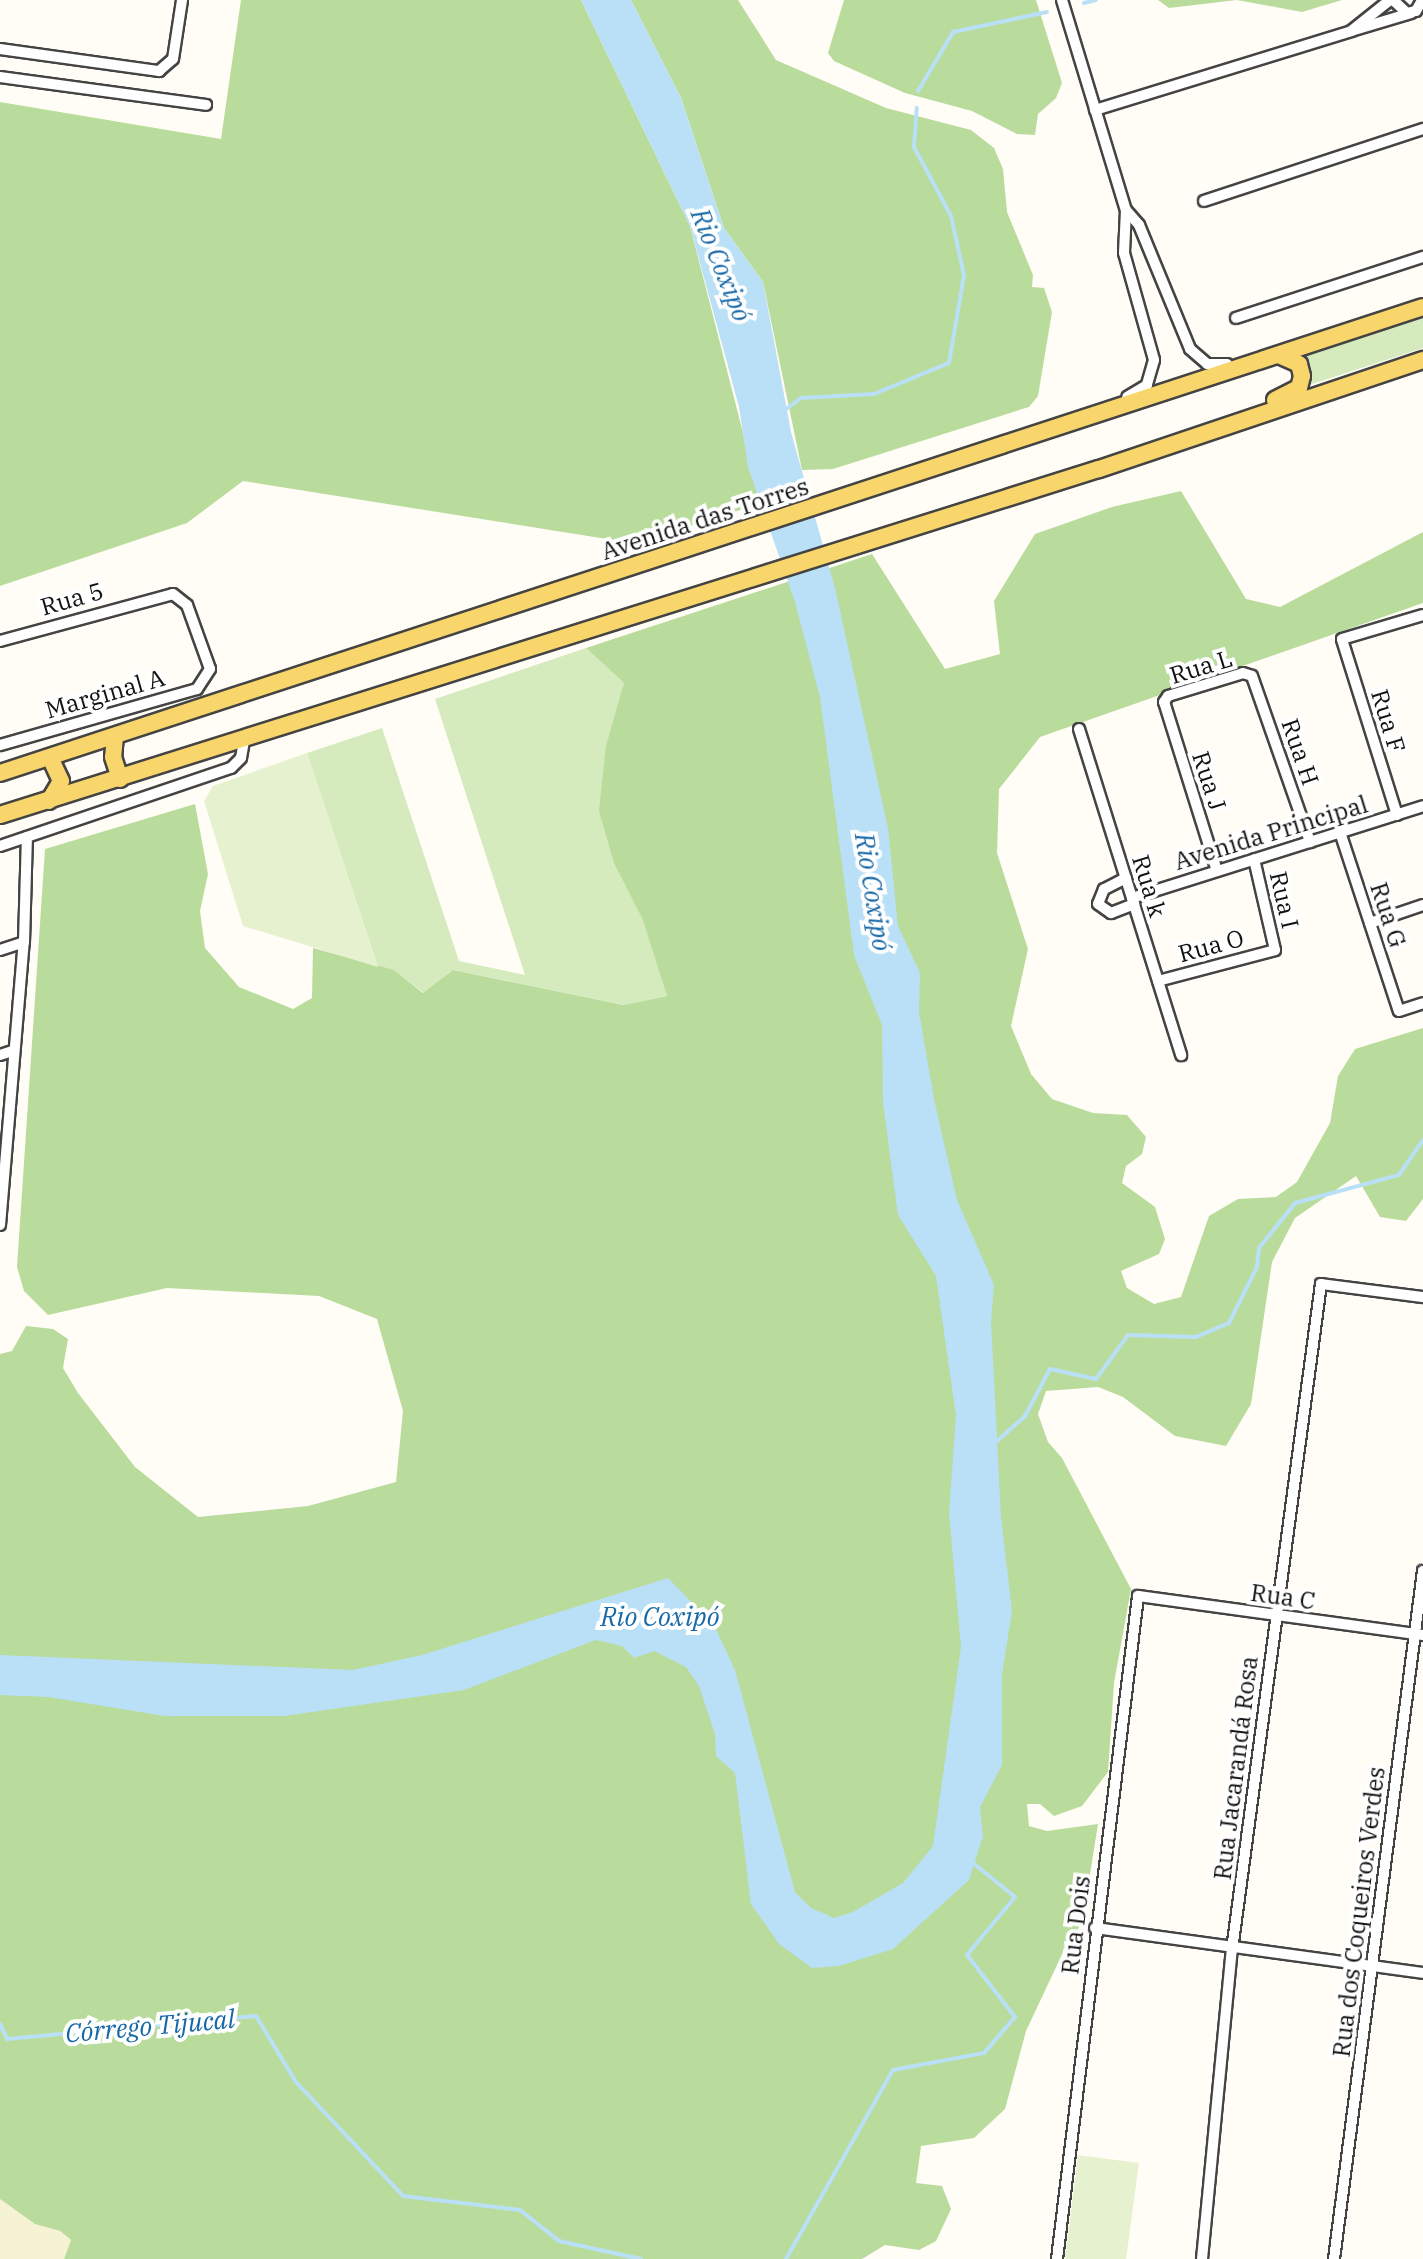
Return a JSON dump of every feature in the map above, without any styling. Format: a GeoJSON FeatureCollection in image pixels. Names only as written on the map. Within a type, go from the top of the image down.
{"type":"FeatureCollection","features":[{"type":"Feature","properties":{"kind":"main road","name":"Avenida das Torres"},"geometry":{"type":"LineString","coordinates":[[0,773],[892,484],[1423,307]]}},
{"type":"Feature","properties":{"kind":"main road"},"geometry":{"type":"LineString","coordinates":[[1099,469],[1174,433],[1286,396],[1299,388],[1302,376],[1299,364],[1281,356]]}},
{"type":"Feature","properties":{"kind":"main road"},"geometry":{"type":"LineString","coordinates":[[0,815],[901,527],[1099,469],[1423,360]]}},
{"type":"Feature","properties":{"kind":"main road"},"geometry":{"type":"LineString","coordinates":[[115,736],[113,757],[120,779]]}},
{"type":"Feature","properties":{"kind":"main road"},"geometry":{"type":"LineString","coordinates":[[49,801],[61,781],[50,757]]}},
{"type":"Feature","properties":{"kind":"street"},"geometry":{"type":"LineString","coordinates":[[0,49],[159,71],[173,59],[182,0]]}},
{"type":"Feature","properties":{"kind":"street"},"geometry":{"type":"LineString","coordinates":[[1062,0],[1126,210],[1124,253],[1154,365],[1139,392],[1071,425]]}},
{"type":"Feature","properties":{"kind":"street"},"geometry":{"type":"LineString","coordinates":[[1351,31],[1392,0],[1402,12],[1416,12]]}},
{"type":"Feature","properties":{"kind":"street"},"geometry":{"type":"LineString","coordinates":[[1095,110],[1416,12],[1422,0]]}},
{"type":"Feature","properties":{"kind":"street"},"geometry":{"type":"LineString","coordinates":[[0,77],[206,105]]}},
{"type":"Feature","properties":{"kind":"street"},"geometry":{"type":"LineString","coordinates":[[1204,201],[1423,129]]}},
{"type":"Feature","properties":{"kind":"street"},"geometry":{"type":"LineString","coordinates":[[1126,210],[1139,225],[1180,330],[1199,359],[1219,367],[1258,355],[1281,356]]}},
{"type":"Feature","properties":{"kind":"street"},"geometry":{"type":"LineString","coordinates":[[1236,318],[1423,257]]}},
{"type":"Feature","properties":{"kind":"street","name":"Rua 5"},"geometry":{"type":"LineString","coordinates":[[0,641],[156,595],[173,594],[187,605],[210,669]]}},
{"type":"Feature","properties":{"kind":"street","name":"Rua F"},"geometry":{"type":"LineString","coordinates":[[1397,815],[1342,639],[1422,614]]}},
{"type":"Feature","properties":{"kind":"street","name":"Marginal A"},"geometry":{"type":"LineString","coordinates":[[0,745],[197,689],[210,669]]}},
{"type":"Feature","properties":{"kind":"street","name":"Rua L"},"geometry":{"type":"LineString","coordinates":[[1164,702],[1168,696],[1243,673],[1252,676]]}},
{"type":"Feature","properties":{"kind":"street","name":"Rua H"},"geometry":{"type":"LineString","coordinates":[[1252,676],[1310,842]]}},
{"type":"Feature","properties":{"kind":"street","name":"Rua J"},"geometry":{"type":"LineString","coordinates":[[1164,702],[1217,871]]}},
{"type":"Feature","properties":{"kind":"street","name":"Rua k"},"geometry":{"type":"LineString","coordinates":[[1079,729],[1181,1055]]}},
{"type":"Feature","properties":{"kind":"street"},"geometry":{"type":"LineString","coordinates":[[0,846],[231,768],[241,758],[245,736]]}},
{"type":"Feature","properties":{"kind":"street","name":"Avenida Principal"},"geometry":{"type":"LineString","coordinates":[[1126,878],[1104,889],[1098,904],[1111,913],[1133,901],[1217,871],[1423,806]]}},
{"type":"Feature","properties":{"kind":"street","name":"Rua G"},"geometry":{"type":"LineString","coordinates":[[1340,832],[1399,1011],[1423,1003]]}},
{"type":"Feature","properties":{"kind":"street"},"geometry":{"type":"LineString","coordinates":[[0,1225],[2,1161],[24,942],[27,837]]}},
{"type":"Feature","properties":{"kind":"street","name":"Rua I"},"geometry":{"type":"LineString","coordinates":[[1254,859],[1275,950]]}},
{"type":"Feature","properties":{"kind":"street"},"geometry":{"type":"LineString","coordinates":[[1370,923],[1423,905]]}},
{"type":"Feature","properties":{"kind":"street"},"geometry":{"type":"LineString","coordinates":[[0,950],[24,942]]}},
{"type":"Feature","properties":{"kind":"street","name":"Rua O"},"geometry":{"type":"LineString","coordinates":[[1158,981],[1275,950]]}},
{"type":"Feature","properties":{"kind":"street"},"geometry":{"type":"LineString","coordinates":[[0,1055],[12,1051]]}},
{"type":"Feature","properties":{"kind":"street","name":"Rua Jacarandá Rosa"},"geometry":{"type":"LineString","coordinates":[[1202,2259],[1232,1950],[1321,1284],[1423,1297]]}},
{"type":"Feature","properties":{"kind":"street","name":"Rua dos Coqueiros Verdes"},"geometry":{"type":"LineString","coordinates":[[1334,2259],[1419,1634],[1423,1571]]}},
{"type":"Feature","properties":{"kind":"street","name":"Rua C"},"geometry":{"type":"LineString","coordinates":[[1138,1596],[1275,1617],[1419,1634]]}},
{"type":"Feature","properties":{"kind":"street","name":"Rua Dois"},"geometry":{"type":"LineString","coordinates":[[1057,2259],[1095,1928],[1138,1596]]}},
{"type":"Feature","properties":{"kind":"street"},"geometry":{"type":"LineString","coordinates":[[1095,1928],[1232,1950],[1423,1973]]}},
{"type":"Feature","properties":{"kind":"shaded area"},"geometry":{"type":"Polygon","coordinates":[[[0,2199],[35,2224],[60,2231],[71,2241],[64,2259],[0,2259],[0,2199]]]}},
{"type":"Feature","properties":{"kind":"green space"},"geometry":{"type":"Polygon","coordinates":[[[241,0],[581,0],[690,226],[761,503],[638,544],[243,481],[187,523],[0,586],[0,102],[221,139],[241,0]]]}},
{"type":"Feature","properties":{"kind":"green space"},"geometry":{"type":"Polygon","coordinates":[[[631,0],[738,0],[776,60],[886,108],[971,130],[994,148],[1003,169],[1007,212],[1033,275],[1032,287],[1044,288],[1052,312],[1038,396],[1029,407],[833,469],[802,470],[763,282],[724,228],[681,98],[631,0]]]}},
{"type":"Feature","properties":{"kind":"green space"},"geometry":{"type":"Polygon","coordinates":[[[844,0],[1036,0],[1062,83],[1056,98],[1038,114],[1035,135],[1017,134],[972,111],[905,93],[834,61],[828,53],[844,0]]]}},
{"type":"Feature","properties":{"kind":"green space"},"geometry":{"type":"Polygon","coordinates":[[[1158,0],[1237,0],[1169,8],[1158,0]]]}},
{"type":"Feature","properties":{"kind":"green space"},"geometry":{"type":"Polygon","coordinates":[[[1237,0],[1342,0],[1302,12],[1237,0]]]}},
{"type":"Feature","properties":{"kind":"green space"},"geometry":{"type":"Polygon","coordinates":[[[1423,316],[1423,348],[1306,386],[1304,355],[1423,316]]]}},
{"type":"Feature","properties":{"kind":"green space"},"geometry":{"type":"Polygon","coordinates":[[[1181,491],[1246,599],[1280,607],[1423,532],[1423,603],[1040,737],[999,789],[997,853],[1028,949],[1011,1026],[1031,1074],[1052,1099],[1093,1113],[1127,1115],[1146,1137],[1142,1154],[1126,1166],[1122,1183],[1155,1207],[1165,1239],[1159,1254],[1121,1271],[1127,1288],[1154,1304],[1181,1297],[1209,1216],[1238,1199],[1276,1197],[1297,1182],[1330,1123],[1338,1076],[1355,1049],[1423,1028],[1423,1199],[1406,1221],[1380,1217],[1356,1176],[1295,1218],[1272,1262],[1251,1404],[1226,1446],[1175,1436],[1123,1397],[1098,1387],[1046,1391],[1038,1414],[1048,1442],[1062,1458],[1131,1589],[1114,1683],[1108,1772],[1082,1806],[1054,1816],[1040,1804],[1027,1804],[1029,1826],[1047,1831],[1098,1824],[1082,1924],[1065,1948],[1026,2031],[1005,2109],[974,2138],[921,2146],[916,2183],[942,2186],[951,2209],[936,2241],[919,2250],[885,2245],[862,2259],[64,2259],[71,2240],[60,2231],[35,2224],[0,2199],[0,1354],[12,1351],[26,1326],[53,1329],[68,1339],[63,1368],[78,1393],[135,1467],[198,1517],[308,1506],[396,1482],[403,1411],[377,1319],[319,1296],[167,1288],[48,1315],[24,1291],[17,1267],[45,849],[195,804],[208,874],[200,911],[205,948],[239,987],[293,1009],[312,998],[313,948],[394,970],[423,993],[453,970],[624,1005],[667,996],[643,920],[614,863],[599,811],[606,746],[624,683],[586,648],[872,554],[945,669],[1000,654],[994,601],[1035,534],[1112,507],[1181,491]]]}},
{"type":"Feature","properties":{"kind":"green space"},"geometry":{"type":"Polygon","coordinates":[[[586,648],[624,683],[603,775],[667,996],[625,1005],[453,970],[424,993],[394,970],[378,967],[307,753],[382,728],[459,961],[525,975],[435,699],[586,648]]]}},
{"type":"Feature","properties":{"kind":"green space"},"geometry":{"type":"Polygon","coordinates":[[[307,753],[378,967],[243,926],[204,801],[213,786],[307,753]]]}},
{"type":"Feature","properties":{"kind":"green space"},"geometry":{"type":"Polygon","coordinates":[[[1078,2155],[1139,2163],[1126,2259],[1065,2259],[1078,2155]]]}},
{"type":"Feature","properties":{"kind":"water","name":"Rio Coxipó"},"geometry":{"type":"Polygon","coordinates":[[[581,0],[631,0],[681,98],[724,228],[763,282],[791,432],[835,588],[888,828],[898,926],[920,973],[919,1012],[934,1099],[957,1200],[994,1285],[991,1322],[1001,1517],[1012,1611],[1002,1675],[1002,1765],[980,1807],[983,1836],[969,1880],[893,1949],[839,1966],[812,1968],[779,1944],[751,1904],[735,1773],[716,1756],[715,1734],[699,1686],[686,1667],[654,1651],[634,1658],[622,1646],[596,1640],[464,1690],[284,1716],[165,1716],[48,1697],[0,1695],[0,1655],[353,1670],[422,1655],[668,1578],[714,1625],[735,1670],[795,1892],[811,1908],[834,1918],[853,1912],[903,1883],[933,1846],[961,1647],[949,1513],[956,1416],[936,1276],[898,1215],[883,1103],[882,1025],[854,955],[820,697],[795,602],[748,467],[739,407],[690,226],[581,0]]]}},
{"type":"Feature","properties":{"kind":"waterway"},"geometry":{"type":"LineString","coordinates":[[1084,3],[1096,0]]}},
{"type":"Feature","properties":{"kind":"waterway"},"geometry":{"type":"LineString","coordinates":[[918,91],[953,32],[1047,12]]}},
{"type":"Feature","properties":{"kind":"waterway"},"geometry":{"type":"LineString","coordinates":[[785,410],[801,398],[874,394],[949,363],[964,275],[951,216],[914,147],[917,108]]}},
{"type":"Feature","properties":{"kind":"waterway"},"geometry":{"type":"LineString","coordinates":[[995,1443],[1025,1416],[1050,1369],[1096,1379],[1128,1335],[1196,1337],[1229,1323],[1257,1267],[1259,1248],[1295,1203],[1399,1175],[1423,1140]]}},
{"type":"Feature","properties":{"kind":"waterway","name":"Córrego Tijucal"},"geometry":{"type":"LineString","coordinates":[[786,2259],[893,2070],[984,2053],[1015,2017],[967,1955],[1015,1897],[972,1862]]}},
{"type":"Feature","properties":{"kind":"waterway","name":"Córrego Tijucal"},"geometry":{"type":"LineString","coordinates":[[0,2024],[7,2039],[256,2016],[296,2082],[403,2196],[520,2210],[559,2241],[641,2259]]}}]}
